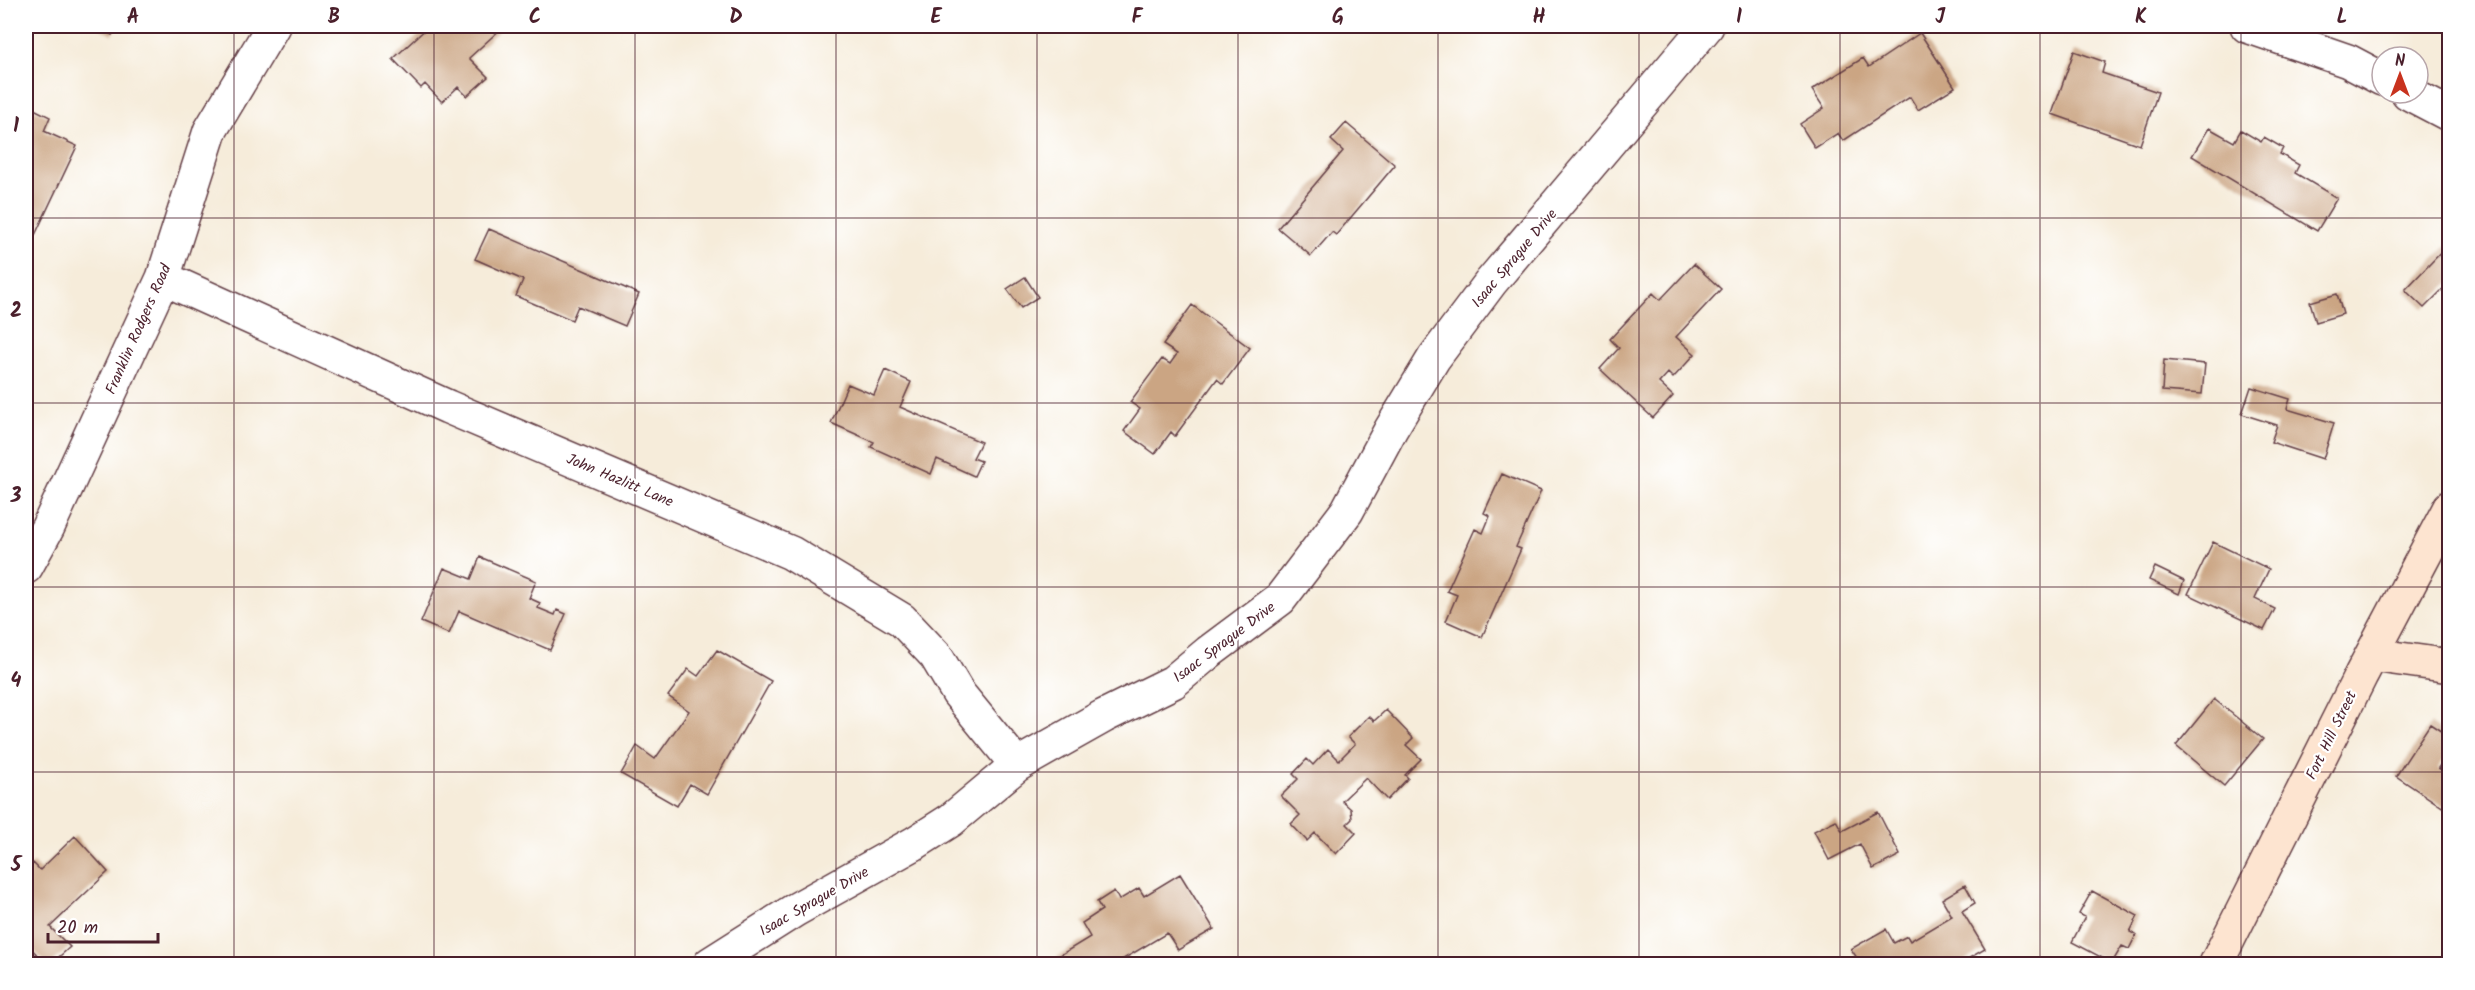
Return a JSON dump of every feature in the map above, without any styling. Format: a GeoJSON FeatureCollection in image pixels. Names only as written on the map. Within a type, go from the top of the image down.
{"type":"FeatureCollection","features":[{"type":"Feature","properties":{"kind":"main road","name":"Fort Hill Street"},"geometry":{"type":"LineString","coordinates":[[2216,964],[2372,655],[2448,514]]}},
{"type":"Feature","properties":{"kind":"main road"},"geometry":{"type":"LineString","coordinates":[[2372,655],[2450,666]]}},
{"type":"Feature","properties":{"kind":"street","name":"Franklin Rodgers Road"},"geometry":{"type":"LineString","coordinates":[[26,567],[48,527],[163,278],[210,131],[273,26]]}},
{"type":"Feature","properties":{"kind":"street","name":"Isaac Sprague Drive"},"geometry":{"type":"LineString","coordinates":[[710,964],[795,910],[915,843],[951,820],[1017,765],[1104,716],[1173,682],[1280,599],[1347,511],[1391,429],[1434,358],[1491,282],[1707,26]]}},
{"type":"Feature","properties":{"kind":"street"},"geometry":{"type":"LineString","coordinates":[[2247,26],[2348,61],[2370,73]]}},
{"type":"Feature","properties":{"kind":"street"},"geometry":{"type":"LineString","coordinates":[[2430,105],[2450,115]]}},
{"type":"Feature","properties":{"kind":"street","name":"John Hazlitt Lane"},"geometry":{"type":"LineString","coordinates":[[163,278],[448,407],[790,553],[902,620],[936,656],[958,693],[1017,765]]}},
{"type":"Feature","properties":{"kind":"building"},"geometry":{"type":"Polygon","coordinates":[[[96,26],[118,26],[112,35],[96,26]]]}},
{"type":"Feature","properties":{"kind":"building"},"geometry":{"type":"Polygon","coordinates":[[[429,26],[504,26],[469,58],[488,77],[467,96],[458,87],[442,102],[425,84],[421,88],[393,59],[429,26]]]}},
{"type":"Feature","properties":{"kind":"building"},"geometry":{"type":"Polygon","coordinates":[[[1920,33],[1955,87],[1918,110],[1910,97],[1843,141],[1838,133],[1815,148],[1800,124],[1824,108],[1812,90],[1863,58],[1869,67],[1920,33]]]}},
{"type":"Feature","properties":{"kind":"building"},"geometry":{"type":"Polygon","coordinates":[[[2074,51],[2105,62],[2102,73],[2158,92],[2140,145],[2052,114],[2074,51]]]}},
{"type":"Feature","properties":{"kind":"building"},"geometry":{"type":"Polygon","coordinates":[[[26,105],[50,117],[44,131],[77,146],[27,252],[26,152],[28,146],[26,144],[26,105]]]}},
{"type":"Feature","properties":{"kind":"building"},"geometry":{"type":"Polygon","coordinates":[[[1346,123],[1395,165],[1336,235],[1332,232],[1311,256],[1278,228],[1343,151],[1331,140],[1346,123]]]}},
{"type":"Feature","properties":{"kind":"building"},"geometry":{"type":"Polygon","coordinates":[[[2209,128],[2234,142],[2241,130],[2261,142],[2264,137],[2283,148],[2280,154],[2299,165],[2295,173],[2337,198],[2317,231],[2192,156],[2209,128]]]}},
{"type":"Feature","properties":{"kind":"building"},"geometry":{"type":"Polygon","coordinates":[[[489,229],[639,294],[625,326],[578,306],[572,320],[516,296],[523,280],[475,259],[489,229]]]}},
{"type":"Feature","properties":{"kind":"building"},"geometry":{"type":"Polygon","coordinates":[[[2450,243],[2450,282],[2424,308],[2405,290],[2450,243]]]}},
{"type":"Feature","properties":{"kind":"building"},"geometry":{"type":"Polygon","coordinates":[[[1694,264],[1721,289],[1676,337],[1695,354],[1673,378],[1668,373],[1659,383],[1673,396],[1653,418],[1600,369],[1619,348],[1610,339],[1653,293],[1660,300],[1694,264]]]}},
{"type":"Feature","properties":{"kind":"building"},"geometry":{"type":"Polygon","coordinates":[[[1025,277],[1038,297],[1021,308],[1007,289],[1025,277]]]}},
{"type":"Feature","properties":{"kind":"building"},"geometry":{"type":"Polygon","coordinates":[[[2337,294],[2343,314],[2316,322],[2310,302],[2337,294]]]}},
{"type":"Feature","properties":{"kind":"building"},"geometry":{"type":"Polygon","coordinates":[[[1192,305],[1250,348],[1223,384],[1217,379],[1175,436],[1171,432],[1155,454],[1124,431],[1140,409],[1130,402],[1162,359],[1170,364],[1177,354],[1163,345],[1192,305]]]}},
{"type":"Feature","properties":{"kind":"building"},"geometry":{"type":"Polygon","coordinates":[[[2164,360],[2205,364],[2202,394],[2162,391],[2164,360]]]}},
{"type":"Feature","properties":{"kind":"building"},"geometry":{"type":"Polygon","coordinates":[[[885,370],[911,382],[900,407],[981,442],[973,458],[981,461],[974,476],[937,459],[931,474],[871,447],[874,442],[831,423],[848,384],[874,395],[885,370]]]}},
{"type":"Feature","properties":{"kind":"building"},"geometry":{"type":"Polygon","coordinates":[[[2251,387],[2290,399],[2287,409],[2334,423],[2323,459],[2271,442],[2277,425],[2242,414],[2251,387]]]}},
{"type":"Feature","properties":{"kind":"building"},"geometry":{"type":"Polygon","coordinates":[[[1502,474],[1541,491],[1516,547],[1521,549],[1482,637],[1446,621],[1457,595],[1447,591],[1475,529],[1483,533],[1490,516],[1484,513],[1502,474]]]}},
{"type":"Feature","properties":{"kind":"building"},"geometry":{"type":"Polygon","coordinates":[[[2213,542],[2269,569],[2255,599],[2275,609],[2264,630],[2188,594],[2213,542]]]}},
{"type":"Feature","properties":{"kind":"building"},"geometry":{"type":"Polygon","coordinates":[[[480,557],[536,581],[529,598],[540,603],[538,608],[555,615],[557,610],[566,614],[550,650],[459,611],[449,634],[421,622],[444,568],[471,579],[480,557]]]}},
{"type":"Feature","properties":{"kind":"building"},"geometry":{"type":"Polygon","coordinates":[[[2155,567],[2184,581],[2179,594],[2149,580],[2155,567]]]}},
{"type":"Feature","properties":{"kind":"building"},"geometry":{"type":"Polygon","coordinates":[[[717,650],[771,681],[707,794],[690,784],[677,806],[621,774],[637,746],[655,759],[689,711],[668,696],[688,669],[698,676],[717,650]]]}},
{"type":"Feature","properties":{"kind":"building"},"geometry":{"type":"Polygon","coordinates":[[[2214,699],[2263,739],[2224,786],[2176,746],[2214,699]]]}},
{"type":"Feature","properties":{"kind":"building"},"geometry":{"type":"Polygon","coordinates":[[[1386,710],[1413,738],[1406,745],[1421,759],[1405,775],[1408,778],[1387,800],[1366,778],[1342,801],[1351,809],[1352,819],[1347,824],[1356,833],[1336,854],[1315,833],[1307,841],[1291,824],[1300,815],[1281,796],[1298,779],[1293,774],[1307,759],[1313,765],[1328,749],[1339,760],[1355,744],[1348,737],[1369,716],[1374,721],[1386,710]]]}},
{"type":"Feature","properties":{"kind":"building"},"geometry":{"type":"Polygon","coordinates":[[[2430,724],[2450,737],[2450,750],[2438,768],[2450,776],[2450,812],[2396,776],[2430,724]]]}},
{"type":"Feature","properties":{"kind":"building"},"geometry":{"type":"Polygon","coordinates":[[[1878,812],[1900,855],[1873,869],[1860,844],[1829,860],[1814,831],[1836,820],[1842,831],[1878,812]]]}},
{"type":"Feature","properties":{"kind":"building"},"geometry":{"type":"Polygon","coordinates":[[[75,836],[108,872],[50,927],[70,947],[51,964],[46,964],[29,946],[26,949],[26,870],[33,863],[40,870],[75,836]]]}},
{"type":"Feature","properties":{"kind":"building"},"geometry":{"type":"Polygon","coordinates":[[[1180,874],[1214,929],[1178,950],[1167,933],[1115,964],[1061,964],[1057,957],[1090,937],[1082,923],[1102,910],[1097,902],[1114,891],[1119,900],[1139,888],[1144,896],[1180,874]]]}},
{"type":"Feature","properties":{"kind":"building"},"geometry":{"type":"Polygon","coordinates":[[[1965,885],[1975,903],[1962,911],[1985,949],[1959,964],[1861,964],[1851,949],[1886,929],[1894,943],[1907,936],[1910,941],[1952,916],[1942,899],[1965,885]]]}},
{"type":"Feature","properties":{"kind":"building"},"geometry":{"type":"Polygon","coordinates":[[[2092,891],[2138,916],[2130,932],[2136,935],[2129,949],[2122,946],[2112,963],[2072,942],[2085,917],[2079,914],[2092,891]]]}}]}
